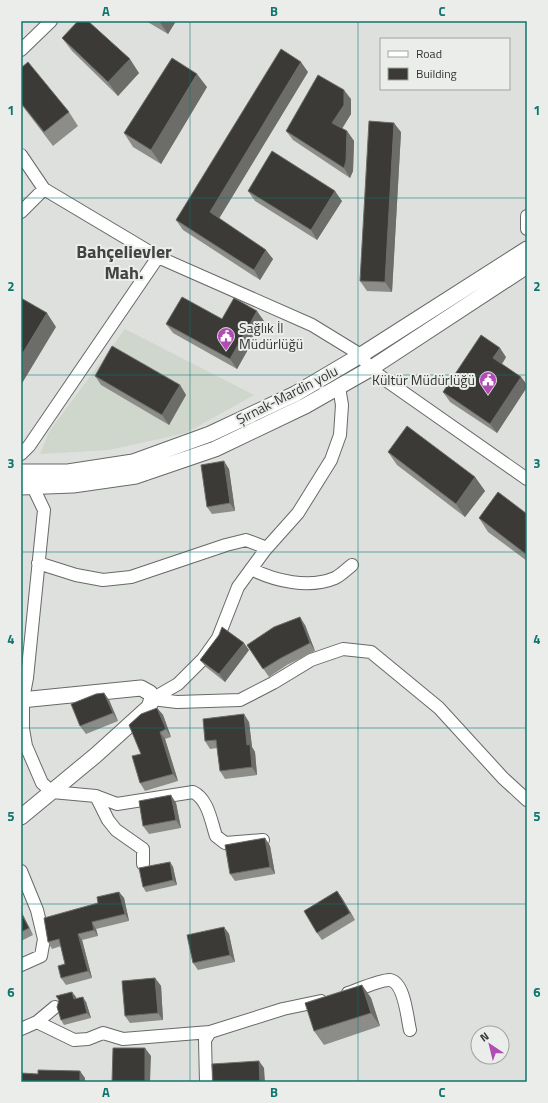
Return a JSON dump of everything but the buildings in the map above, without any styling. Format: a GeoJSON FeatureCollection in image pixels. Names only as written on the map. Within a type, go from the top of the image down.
{"type":"FeatureCollection","features":[{"type":"Feature","properties":{"kind":"street"},"geometry":{"type":"LineString","coordinates":[[21,50],[50,21]]}},
{"type":"Feature","properties":{"kind":"street"},"geometry":{"type":"LineString","coordinates":[[21,155],[44,189],[158,257],[312,324],[361,355],[370,369],[527,479]]}},
{"type":"Feature","properties":{"kind":"street"},"geometry":{"type":"LineString","coordinates":[[21,212],[44,189]]}},
{"type":"Feature","properties":{"kind":"street"},"geometry":{"type":"LineString","coordinates":[[527,216],[527,230]]}},
{"type":"Feature","properties":{"kind":"street","name":"Şırnak-Mardin yolu"},"geometry":{"type":"LineString","coordinates":[[21,472],[68,472],[133,462],[210,434],[295,394],[361,355],[527,250]]}},
{"type":"Feature","properties":{"kind":"street"},"geometry":{"type":"LineString","coordinates":[[21,454],[29,446],[158,257]]}},
{"type":"Feature","properties":{"kind":"street","name":"Şırnak-Mardin yolu"},"geometry":{"type":"LineString","coordinates":[[27,487],[73,485],[136,476],[215,449],[305,406],[370,369],[527,266]]}},
{"type":"Feature","properties":{"kind":"street"},"geometry":{"type":"LineString","coordinates":[[152,699],[178,684],[203,659],[218,638],[238,587],[265,550],[298,513],[331,460],[340,435],[342,405],[338,387]]}},
{"type":"Feature","properties":{"kind":"street"},"geometry":{"type":"LineString","coordinates":[[27,487],[44,510],[27,678],[22,699],[23,729],[26,746],[42,783],[52,792],[96,796],[117,804],[193,792],[200,796],[204,802],[216,836],[219,840],[225,843],[263,840]]}},
{"type":"Feature","properties":{"kind":"street"},"geometry":{"type":"LineString","coordinates":[[38,562],[76,576],[103,580],[131,577],[226,545],[246,540],[262,546],[265,550]]}},
{"type":"Feature","properties":{"kind":"street"},"geometry":{"type":"LineString","coordinates":[[251,568],[266,576],[286,582],[311,582],[336,578],[352,565]]}},
{"type":"Feature","properties":{"kind":"street"},"geometry":{"type":"LineString","coordinates":[[152,699],[178,702],[240,700],[273,683],[311,660],[343,649],[371,652],[439,708],[503,778],[527,800]]}},
{"type":"Feature","properties":{"kind":"street"},"geometry":{"type":"LineString","coordinates":[[21,817],[144,712],[149,707],[152,699],[150,693],[142,688],[22,699]]}},
{"type":"Feature","properties":{"kind":"street"},"geometry":{"type":"LineString","coordinates":[[96,796],[108,820],[116,830],[143,849],[143,864]]}},
{"type":"Feature","properties":{"kind":"street"},"geometry":{"type":"LineString","coordinates":[[21,871],[37,910],[44,939],[41,956],[21,965]]}},
{"type":"Feature","properties":{"kind":"street"},"geometry":{"type":"LineString","coordinates":[[37,1022],[74,1040],[88,1039],[103,1033],[123,1038],[210,1032],[283,1009],[335,997],[389,980],[396,983],[402,991],[410,1030]]}},
{"type":"Feature","properties":{"kind":"street"},"geometry":{"type":"LineString","coordinates":[[21,1029],[37,1022],[55,1007]]}},
{"type":"Feature","properties":{"kind":"street"},"geometry":{"type":"LineString","coordinates":[[206,1082],[205,1040],[210,1032]]}},
{"type":"Feature","properties":{"kind":"shaded area"},"geometry":{"type":"Polygon","coordinates":[[[125,329],[254,395],[186,433],[109,450],[40,454],[49,432],[125,329]]]}},
{"type":"Feature","properties":{"kind":"place","name":"Sağlık İl Müdürlüğü"},"geometry":{"type":"Point","coordinates":[226,351]}},
{"type":"Feature","properties":{"kind":"place","name":"Kültür Müdürlüğü"},"geometry":{"type":"Point","coordinates":[488,395]}},
{"type":"Feature","properties":{"kind":"district","name":"Bahçelievler Mah."},"geometry":{"type":"Point","coordinates":[124,262]}}]}
